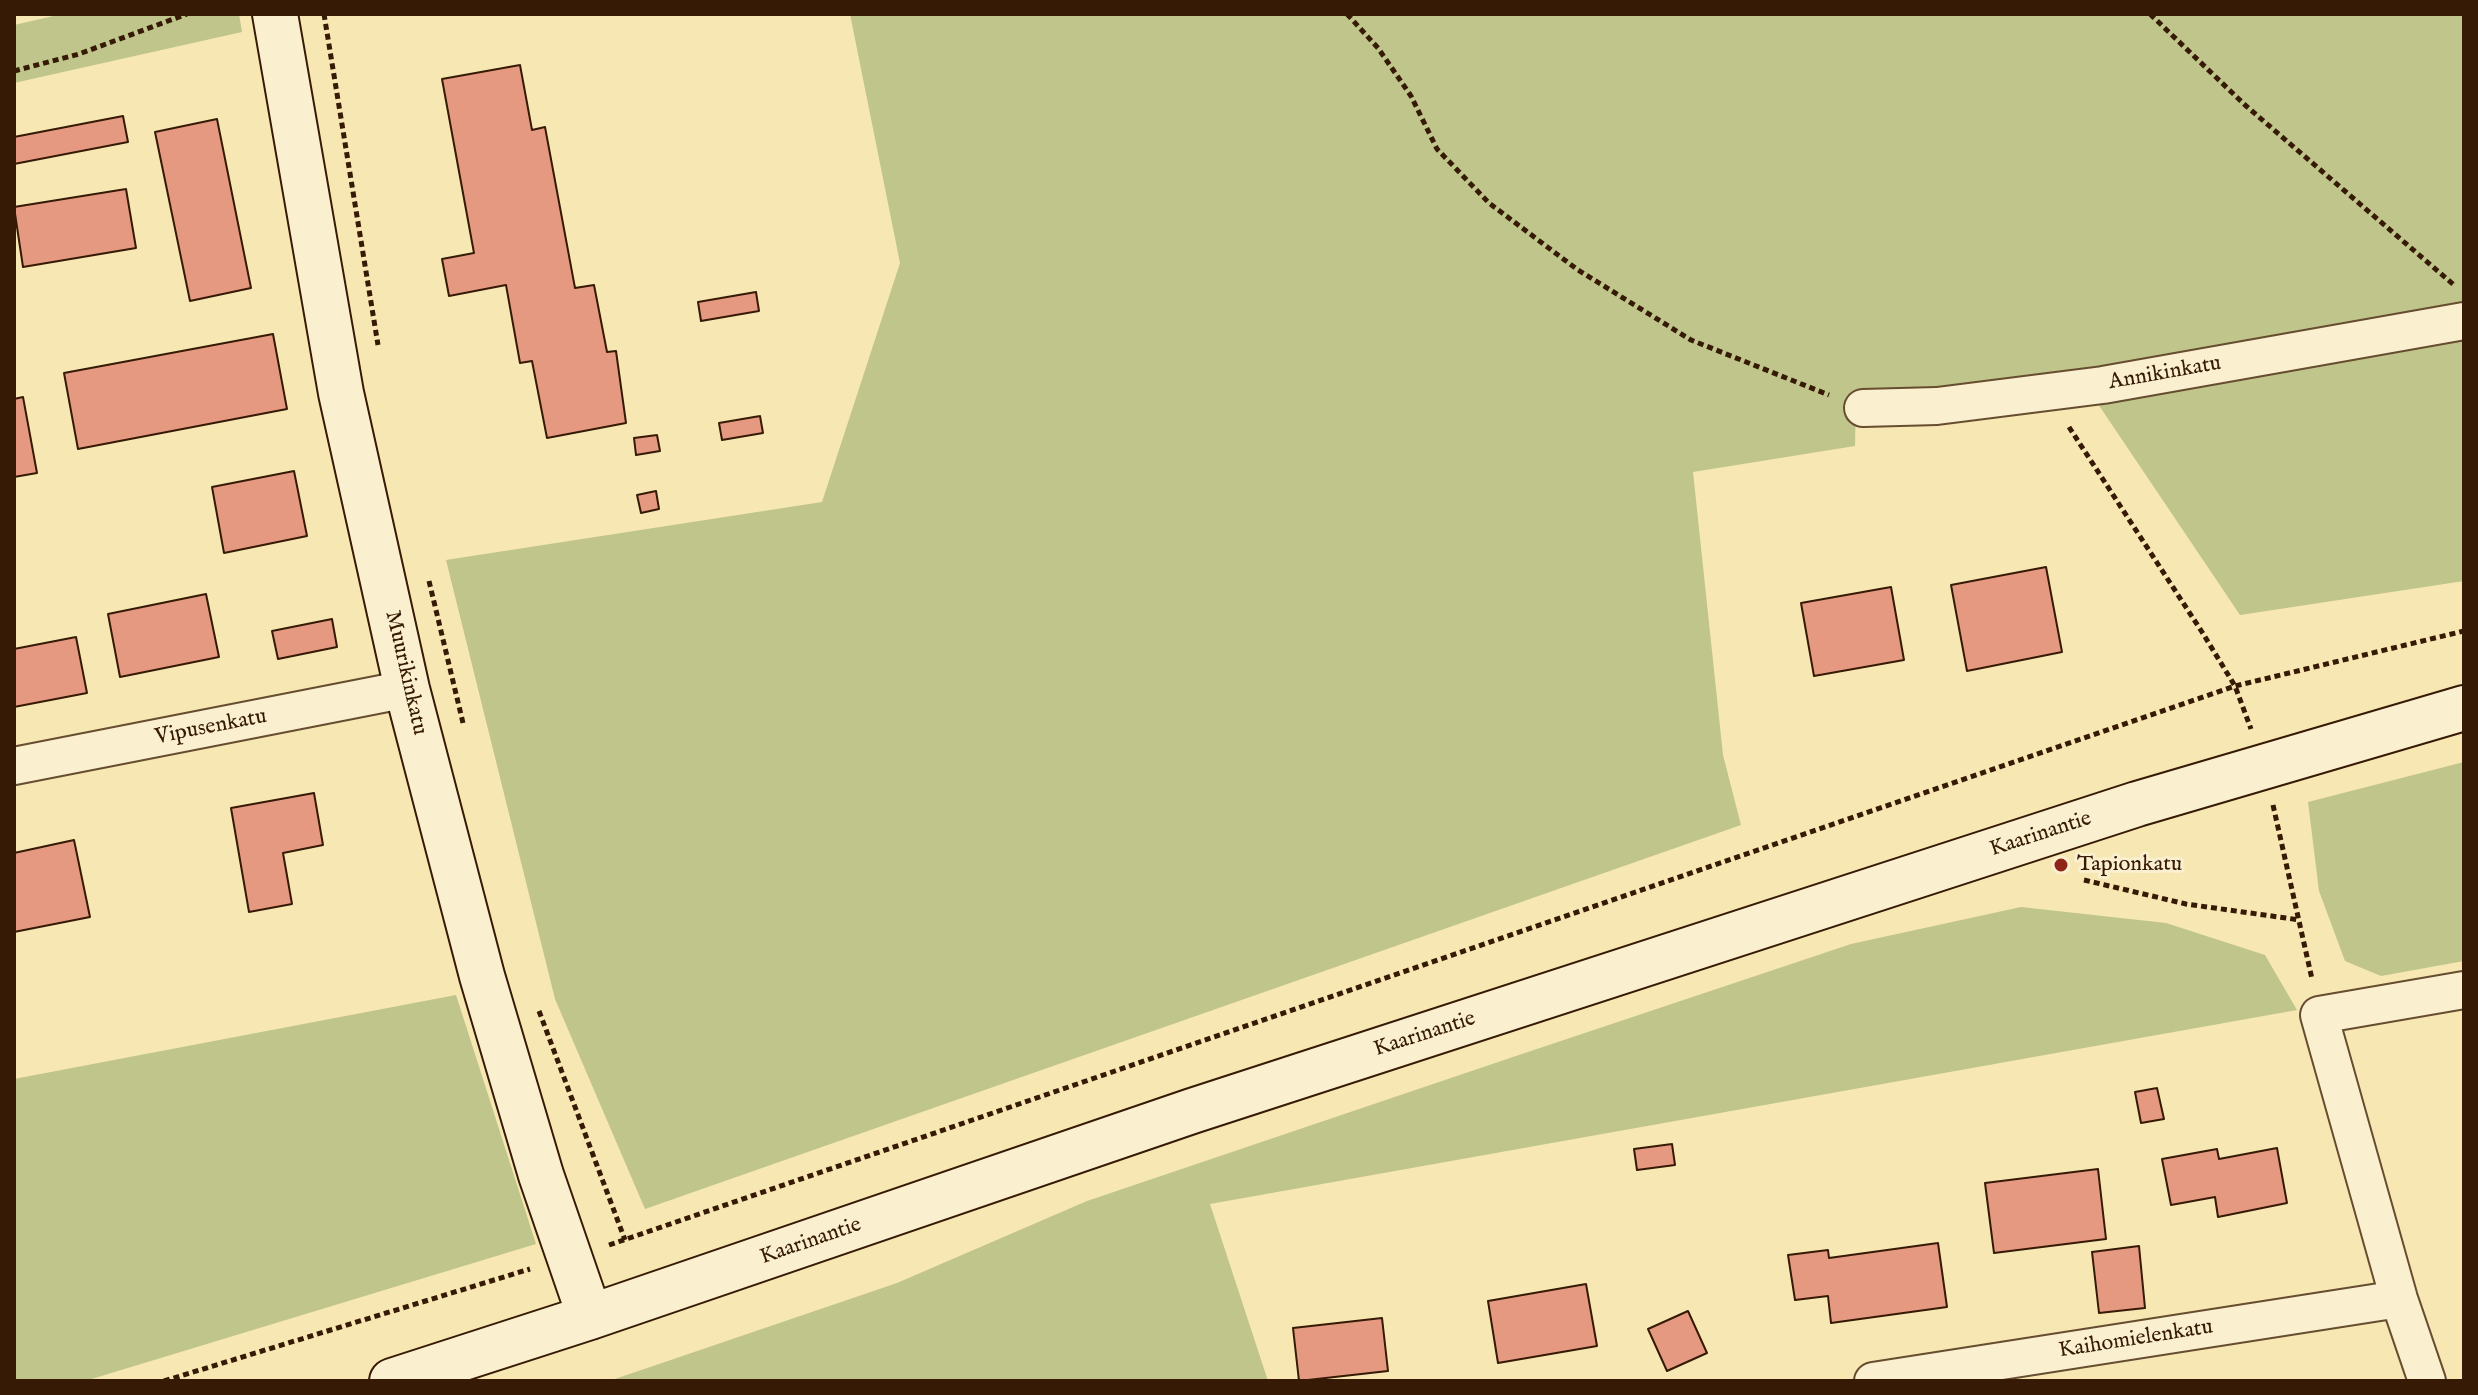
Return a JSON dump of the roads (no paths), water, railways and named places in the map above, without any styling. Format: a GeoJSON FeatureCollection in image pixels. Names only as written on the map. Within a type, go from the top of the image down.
{"type":"FeatureCollection","features":[{"type":"Feature","properties":{"kind":"main road","name":"Muurikinkatu"},"geometry":{"type":"LineString","coordinates":[[275,14],[341,393],[407,689],[482,976],[541,1175],[590,1317]]}},
{"type":"Feature","properties":{"kind":"main road","name":"Kaarinantie"},"geometry":{"type":"LineString","coordinates":[[392,1381],[590,1317],[1207,1106],[2137,804],[2464,708]]}},
{"type":"Feature","properties":{"kind":"street","name":"Annikinkatu"},"geometry":{"type":"LineString","coordinates":[[1863,408],[1937,406],[2103,385],[2464,321]]}},
{"type":"Feature","properties":{"kind":"street","name":"Vipusenkatu"},"geometry":{"type":"LineString","coordinates":[[14,766],[407,689]]}},
{"type":"Feature","properties":{"kind":"street"},"geometry":{"type":"LineString","coordinates":[[2427,1381],[2399,1299],[2319,1015],[2464,990]]}},
{"type":"Feature","properties":{"kind":"street","name":"Kaihomielenkatu"},"geometry":{"type":"LineString","coordinates":[[1873,1381],[2399,1299]]}},
{"type":"Feature","properties":{"kind":"place","name":"Tapionkatu"},"geometry":{"type":"Point","coordinates":[2061,865]}}]}
